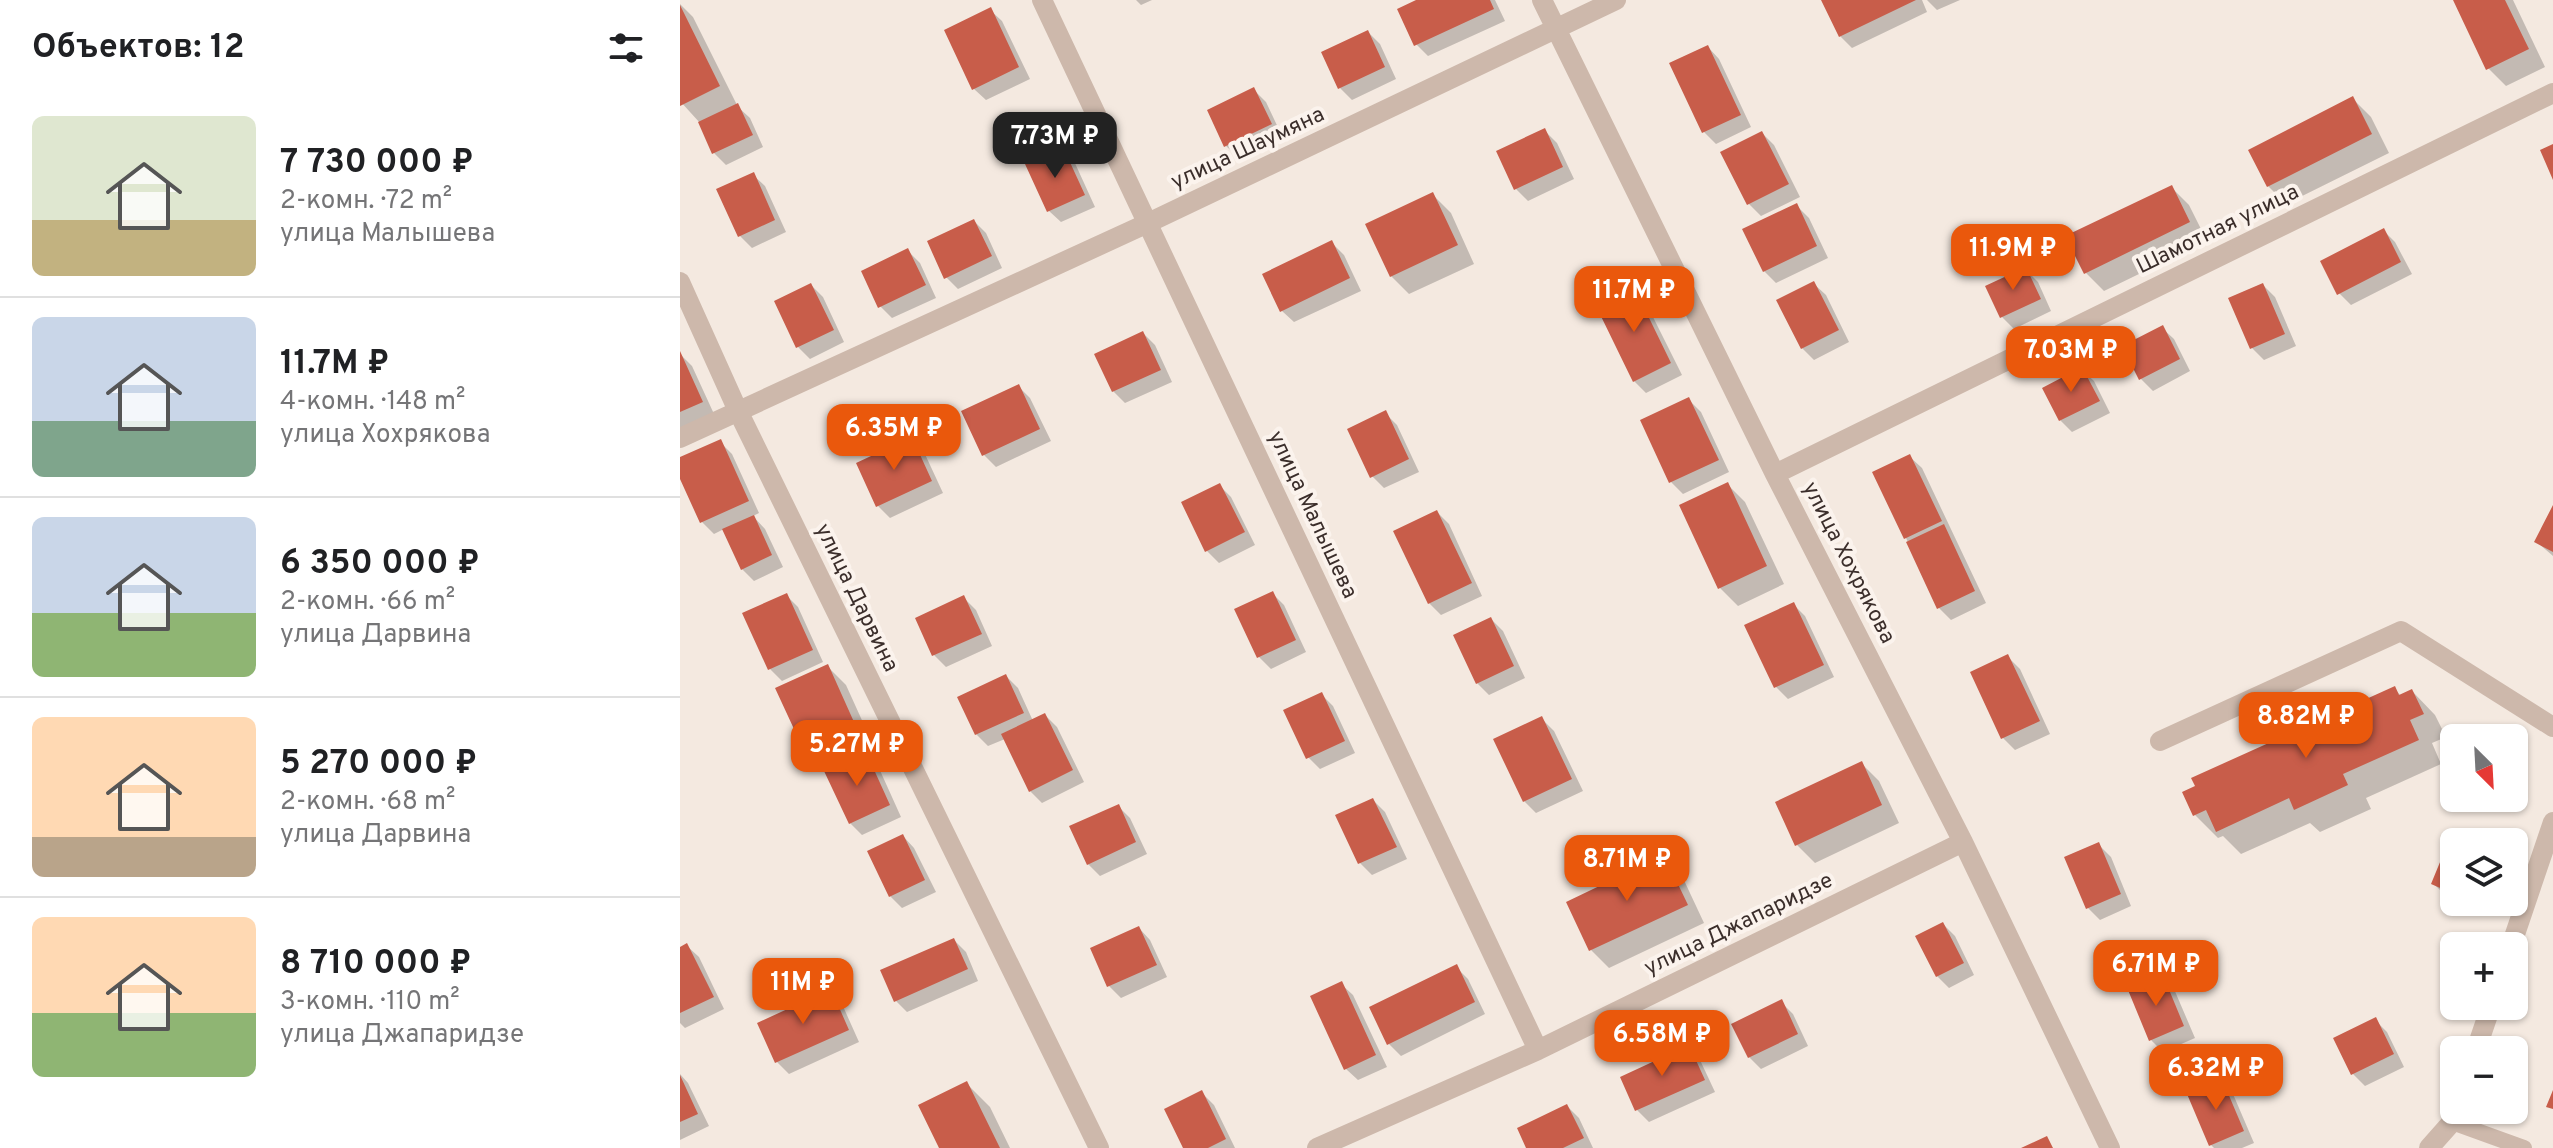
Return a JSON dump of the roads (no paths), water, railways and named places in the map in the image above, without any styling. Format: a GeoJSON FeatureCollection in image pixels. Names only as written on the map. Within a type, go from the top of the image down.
{"type":"FeatureCollection","features":[{"type":"Feature","properties":{"kind":"street","name":"улица Малышева"},"geometry":{"type":"LineString","coordinates":[[1042,0],[1538,1050]]}},
{"type":"Feature","properties":{"kind":"street","name":"улица Хохрякова"},"geometry":{"type":"LineString","coordinates":[[1542,0],[1775,474],[1963,842],[2110,1148]]}},
{"type":"Feature","properties":{"kind":"street","name":"улица Шаумяна"},"geometry":{"type":"LineString","coordinates":[[680,438],[1148,223],[1616,0]]}},
{"type":"Feature","properties":{"kind":"street","name":"Шамотная улица"},"geometry":{"type":"LineString","coordinates":[[1775,474],[2553,93]]}},
{"type":"Feature","properties":{"kind":"street","name":"улица Дарвина"},"geometry":{"type":"LineString","coordinates":[[680,282],[738,411],[1099,1148]]}},
{"type":"Feature","properties":{"kind":"street"},"geometry":{"type":"LineString","coordinates":[[2160,741],[2401,631],[2553,727]]}},
{"type":"Feature","properties":{"kind":"street"},"geometry":{"type":"LineString","coordinates":[[2516,932],[2553,822]]}},
{"type":"Feature","properties":{"kind":"street","name":"улица Джапаридзе"},"geometry":{"type":"LineString","coordinates":[[1317,1148],[1538,1050],[1963,842]]}},
{"type":"Feature","properties":{"kind":"street"},"geometry":{"type":"LineString","coordinates":[[2429,1148],[2448,1124]]}},
{"type":"Feature","properties":{"kind":"lane"},"geometry":{"type":"LineString","coordinates":[[2472,1124],[2524,1148]]}}]}
